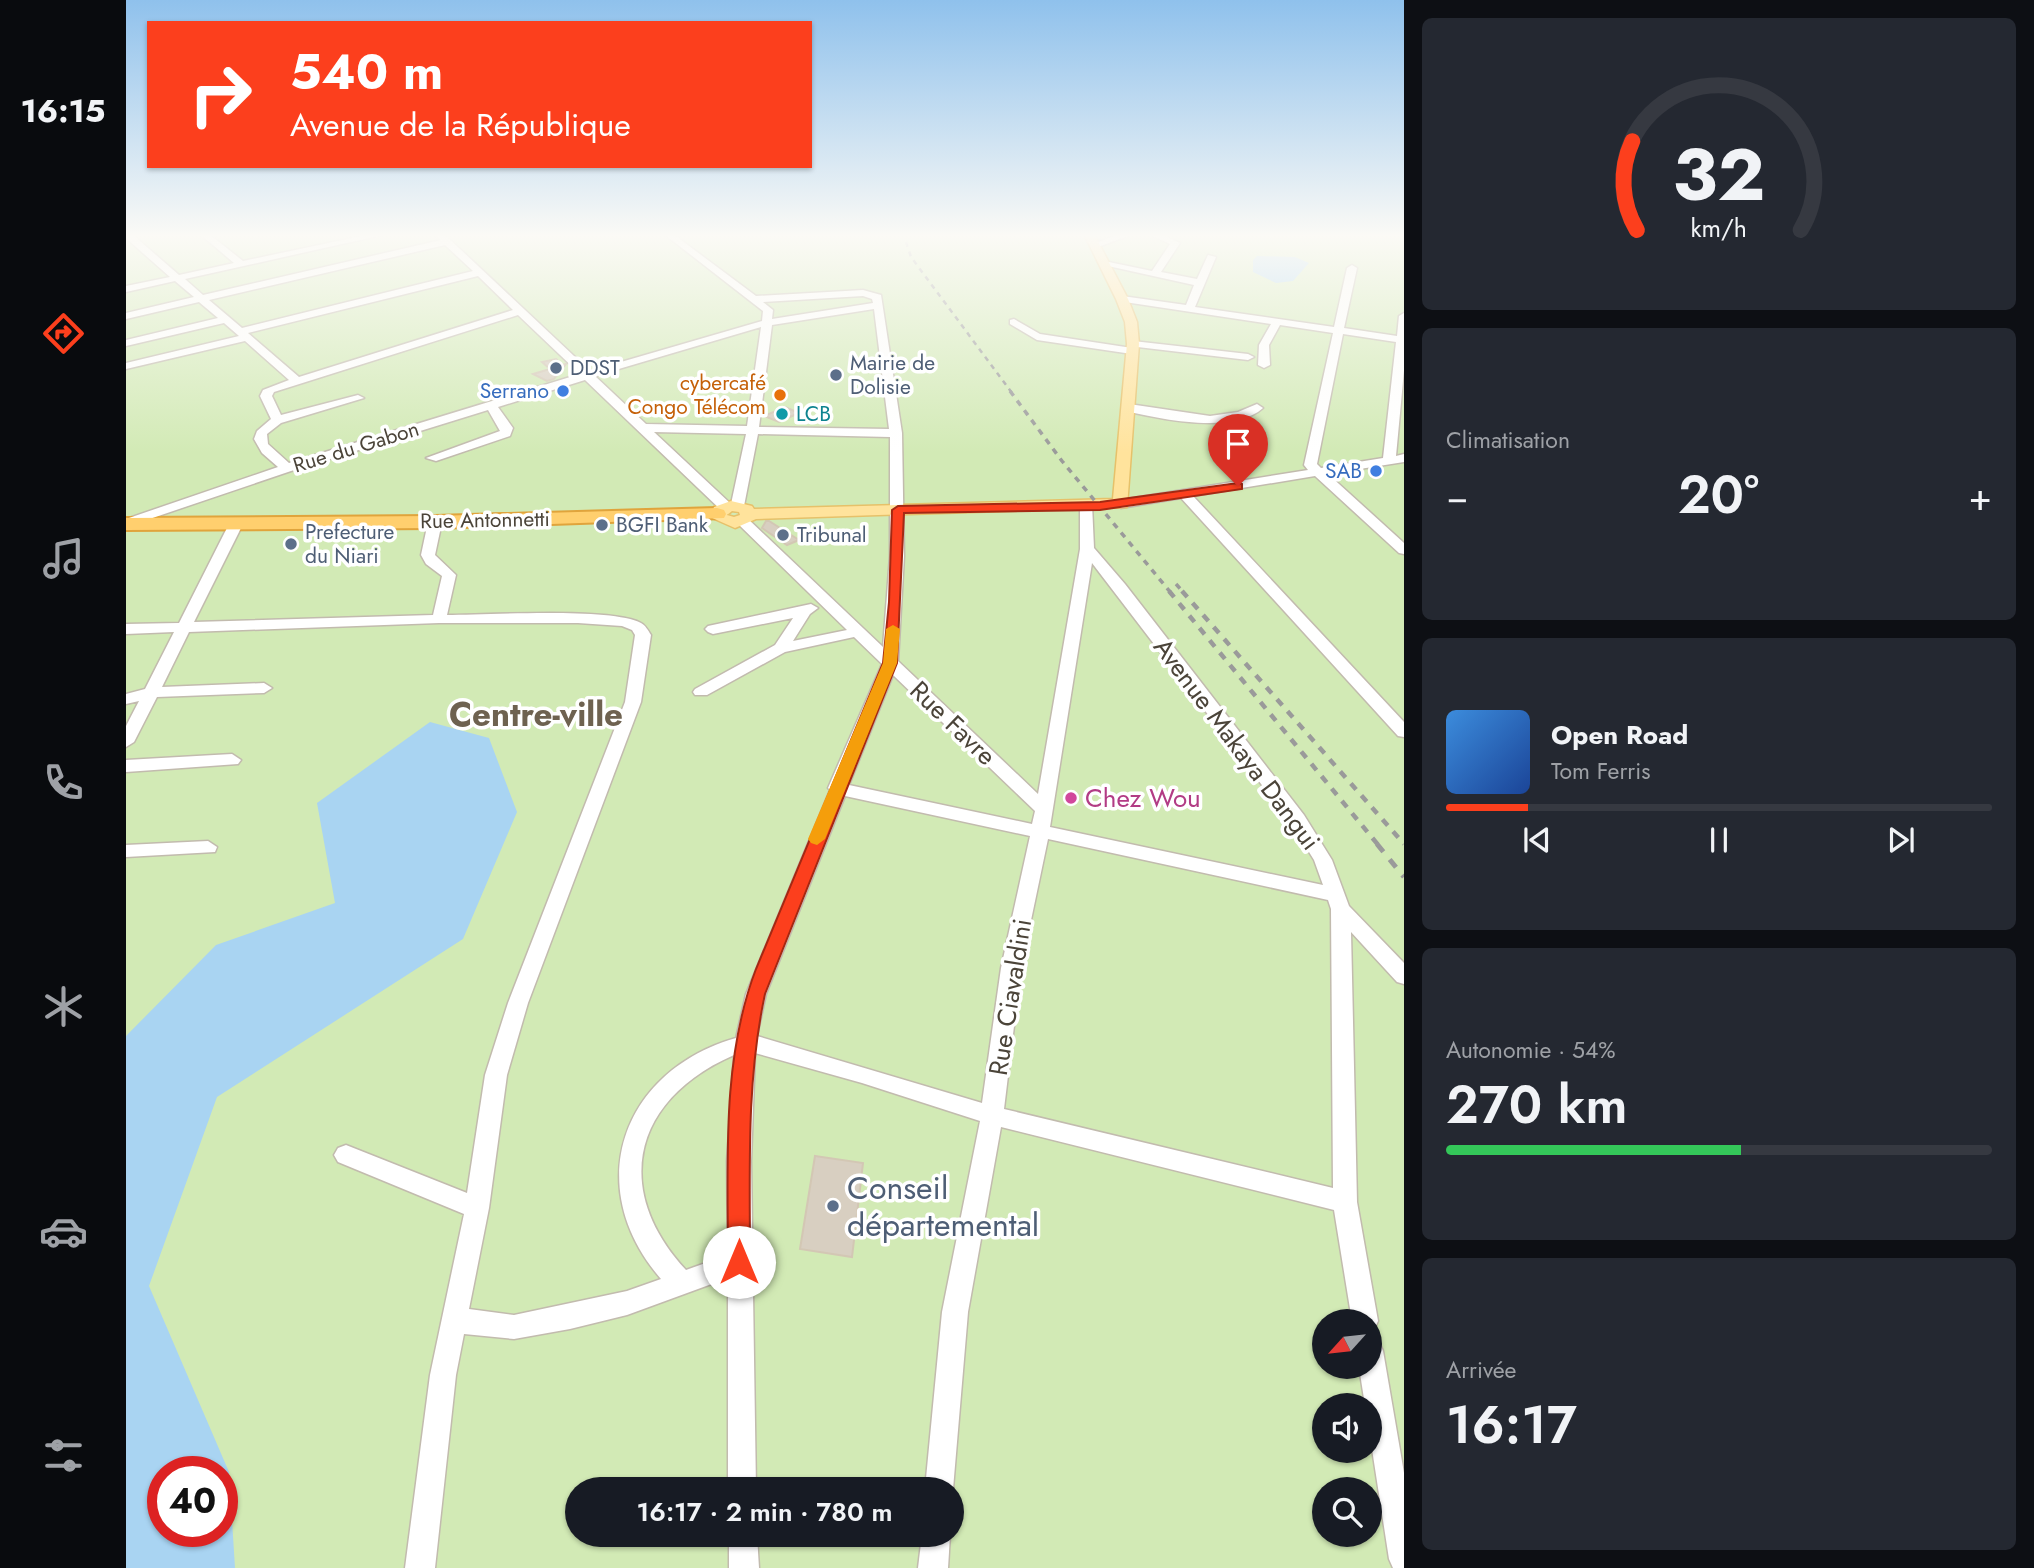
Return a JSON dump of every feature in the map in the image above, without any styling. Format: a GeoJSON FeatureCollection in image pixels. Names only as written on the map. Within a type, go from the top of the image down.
{"type":"FeatureCollection","features":[{"type":"Feature","properties":{"kind":"highway","name":"Rue Antonnetti"},"geometry":{"type":"LineString","coordinates":[[126,523],[435,522],[734,512]]}},
{"type":"Feature","properties":{"kind":"main road"},"geometry":{"type":"LineString","coordinates":[[734,512],[1087,507],[1121,504],[1133,347],[1131,322],[1125,307]]}},
{"type":"Feature","properties":{"kind":"street"},"geometry":{"type":"LineString","coordinates":[[126,316],[165,307]]}},
{"type":"Feature","properties":{"kind":"street"},"geometry":{"type":"LineString","coordinates":[[210,307],[297,381]]}},
{"type":"Feature","properties":{"kind":"street"},"geometry":{"type":"LineString","coordinates":[[126,366],[348,307]]}},
{"type":"Feature","properties":{"kind":"street","name":"Rue Favre"},"geometry":{"type":"LineString","coordinates":[[515,307],[734,512],[824,603],[1043,809]]}},
{"type":"Feature","properties":{"kind":"street"},"geometry":{"type":"LineString","coordinates":[[734,512],[752,430],[768,310],[765,307]]}},
{"type":"Feature","properties":{"kind":"street","name":"Rue du Gabon"},"geometry":{"type":"LineString","coordinates":[[126,523],[288,468],[765,323],[865,307]]}},
{"type":"Feature","properties":{"kind":"street"},"geometry":{"type":"LineString","coordinates":[[742,1477],[739,1161],[745,1043],[756,994],[837,788],[890,663],[898,510],[895,433],[879,307]]}},
{"type":"Feature","properties":{"kind":"street"},"geometry":{"type":"LineString","coordinates":[[1177,307],[1402,340]]}},
{"type":"Feature","properties":{"kind":"street"},"geometry":{"type":"LineString","coordinates":[[1343,307],[1310,466],[1404,550]]}},
{"type":"Feature","properties":{"kind":"street"},"geometry":{"type":"LineString","coordinates":[[277,420],[267,393],[297,381],[519,311]]}},
{"type":"Feature","properties":{"kind":"street"},"geometry":{"type":"LineString","coordinates":[[1389,461],[1404,316]]}},
{"type":"Feature","properties":{"kind":"street"},"geometry":{"type":"LineString","coordinates":[[126,343],[225,320]]}},
{"type":"Feature","properties":{"kind":"street"},"geometry":{"type":"LineString","coordinates":[[1014,322],[1037,337],[1248,357]]}},
{"type":"Feature","properties":{"kind":"street"},"geometry":{"type":"LineString","coordinates":[[1264,365],[1264,345],[1277,322]]}},
{"type":"Feature","properties":{"kind":"street"},"geometry":{"type":"LineString","coordinates":[[288,468],[260,442],[258,435],[262,428],[277,420],[358,398]]}},
{"type":"Feature","properties":{"kind":"street"},"geometry":{"type":"LineString","coordinates":[[432,458],[506,433],[507,428],[491,405]]}},
{"type":"Feature","properties":{"kind":"street"},"geometry":{"type":"LineString","coordinates":[[1129,408],[1208,420],[1242,416],[1257,408]]}},
{"type":"Feature","properties":{"kind":"street"},"geometry":{"type":"LineString","coordinates":[[644,428],[895,433]]}},
{"type":"Feature","properties":{"kind":"street"},"geometry":{"type":"LineString","coordinates":[[1121,504],[1404,458]]}},
{"type":"Feature","properties":{"kind":"street"},"geometry":{"type":"LineString","coordinates":[[1186,495],[1404,732]]}},
{"type":"Feature","properties":{"kind":"street","name":"Rue Ciavaldini"},"geometry":{"type":"LineString","coordinates":[[940,1477],[955,1312],[992,1115],[1011,968],[1040,832],[1087,549],[1087,507]]}},
{"type":"Feature","properties":{"kind":"street"},"geometry":{"type":"LineString","coordinates":[[435,522],[428,555],[431,561],[449,575],[439,620]]}},
{"type":"Feature","properties":{"kind":"street"},"geometry":{"type":"LineString","coordinates":[[126,742],[236,524]]}},
{"type":"Feature","properties":{"kind":"street","name":"Avenue Makaya Dangui"},"geometry":{"type":"LineString","coordinates":[[1087,549],[1120,587],[1298,819],[1323,860],[1339,902],[1404,976]]}},
{"type":"Feature","properties":{"kind":"street"},"geometry":{"type":"LineString","coordinates":[[713,629],[805,611],[824,603]]}},
{"type":"Feature","properties":{"kind":"street"},"geometry":{"type":"LineString","coordinates":[[780,648],[805,611]]}},
{"type":"Feature","properties":{"kind":"street"},"geometry":{"type":"LineString","coordinates":[[126,629],[439,620],[624,622],[638,627],[643,635],[633,702],[518,1003],[496,1075],[477,1208],[443,1375],[420,1568]]}},
{"type":"Feature","properties":{"kind":"street"},"geometry":{"type":"LineString","coordinates":[[701,692],[780,648],[857,632]]}},
{"type":"Feature","properties":{"kind":"street"},"geometry":{"type":"LineString","coordinates":[[126,699],[153,692],[264,688]]}},
{"type":"Feature","properties":{"kind":"street"},"geometry":{"type":"LineString","coordinates":[[126,766],[232,760]]}},
{"type":"Feature","properties":{"kind":"street"},"geometry":{"type":"LineString","coordinates":[[837,788],[1339,902],[1345,1202],[1363,1309]]}},
{"type":"Feature","properties":{"kind":"street"},"geometry":{"type":"LineString","coordinates":[[126,851],[208,847]]}},
{"type":"Feature","properties":{"kind":"street"},"geometry":{"type":"LineString","coordinates":[[682,1284],[654,1255],[634,1211],[630,1181],[636,1129],[651,1105],[679,1076],[704,1059],[745,1043],[846,1068],[992,1115],[1345,1202]]}},
{"type":"Feature","properties":{"kind":"street"},"geometry":{"type":"LineString","coordinates":[[346,1155],[477,1208]]}},
{"type":"Feature","properties":{"kind":"street"},"geometry":{"type":"LineString","coordinates":[[454,1320],[514,1327],[627,1303],[739,1262]]}},
{"type":"Feature","properties":{"kind":"street"},"geometry":{"type":"LineString","coordinates":[[1375,1379],[1404,1559]]}},
{"type":"Feature","properties":{"kind":"street"},"geometry":{"type":"LineString","coordinates":[[743,1547],[744,1568]]}},
{"type":"Feature","properties":{"kind":"street"},"geometry":{"type":"LineString","coordinates":[[933,1568],[935,1547]]}},
{"type":"Feature","properties":{"kind":"green space"},"geometry":{"type":"Polygon","coordinates":[[[126,307],[1404,307],[1404,1568],[126,1568],[126,307]]]}},
{"type":"Feature","properties":{"kind":"water"},"geometry":{"type":"Polygon","coordinates":[[[430,722],[489,738],[517,812],[463,939],[217,1097],[149,1286],[222,1456],[147,1456],[147,1547],[234,1547],[235,1568],[126,1568],[126,1036],[216,945],[335,903],[317,803],[430,722]]]}},
{"type":"Feature","properties":{"kind":"building","name":"DDST"},"geometry":{"type":"Polygon","coordinates":[[[556,359],[562,365],[566,364],[554,379],[547,381],[533,374],[550,369],[542,362],[556,359]]]}},
{"type":"Feature","properties":{"kind":"building","name":"LCB"},"geometry":{"type":"Polygon","coordinates":[[[785,407],[799,413],[779,422],[764,416],[785,407]]]}},
{"type":"Feature","properties":{"kind":"building"},"geometry":{"type":"Polygon","coordinates":[[[766,521],[799,540],[787,545],[762,528],[766,521]]]}},
{"type":"Feature","properties":{"kind":"building","name":"Conseil départemental"},"geometry":{"type":"Polygon","coordinates":[[[815,1156],[863,1163],[852,1257],[800,1249],[815,1156]]]}},
{"type":"Feature","properties":{"kind":"railway"},"geometry":{"type":"LineString","coordinates":[[948,307],[1012,393]]}},
{"type":"Feature","properties":{"kind":"railway"},"geometry":{"type":"LineString","coordinates":[[1010,391],[1062,461],[1171,593]]}},
{"type":"Feature","properties":{"kind":"railway"},"geometry":{"type":"LineString","coordinates":[[1176,584],[1184,593]]}},
{"type":"Feature","properties":{"kind":"railway"},"geometry":{"type":"LineString","coordinates":[[1169,591],[1379,846]]}},
{"type":"Feature","properties":{"kind":"railway"},"geometry":{"type":"LineString","coordinates":[[1182,591],[1404,844]]}},
{"type":"Feature","properties":{"kind":"railway"},"geometry":{"type":"LineString","coordinates":[[1377,844],[1404,877]]}},
{"type":"Feature","properties":{"kind":"slow traffic"},"geometry":{"type":"LineString","coordinates":[[817,839],[890,663],[893,629]]}},
{"type":"Feature","properties":{"kind":"place","name":"DDST"},"geometry":{"type":"Point","coordinates":[556,368]}},
{"type":"Feature","properties":{"kind":"place","name":"Mairie de Dolisie"},"geometry":{"type":"Point","coordinates":[836,375]}},
{"type":"Feature","properties":{"kind":"place","name":"Serrano"},"geometry":{"type":"Point","coordinates":[563,391]}},
{"type":"Feature","properties":{"kind":"place","name":"cybercafé Congo Télécom"},"geometry":{"type":"Point","coordinates":[780,395]}},
{"type":"Feature","properties":{"kind":"place","name":"LCB"},"geometry":{"type":"Point","coordinates":[782,414]}},
{"type":"Feature","properties":{"kind":"place","name":"SAB"},"geometry":{"type":"Point","coordinates":[1376,471]}},
{"type":"Feature","properties":{"kind":"place","name":"BGFI Bank"},"geometry":{"type":"Point","coordinates":[602,525]}},
{"type":"Feature","properties":{"kind":"place","name":"Tribunal"},"geometry":{"type":"Point","coordinates":[783,535]}},
{"type":"Feature","properties":{"kind":"place","name":"Prefecture du Niari"},"geometry":{"type":"Point","coordinates":[291,544]}},
{"type":"Feature","properties":{"kind":"place","name":"Chez Wou"},"geometry":{"type":"Point","coordinates":[1071,798]}},
{"type":"Feature","properties":{"kind":"place","name":"Conseil départemental"},"geometry":{"type":"Point","coordinates":[833,1206]}},
{"type":"Feature","properties":{"kind":"district","name":"Centre-ville"},"geometry":{"type":"Point","coordinates":[536,714]}},
{"type":"Feature","properties":{"kind":"route"},"geometry":{"type":"LineString","coordinates":[[739,1262],[739,1161],[745,1043],[756,994],[765,969],[890,663],[898,510],[1100,506],[1238,486]]}}]}
